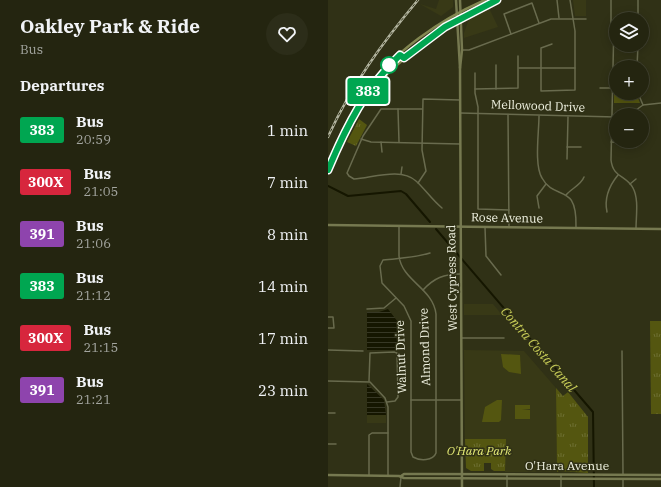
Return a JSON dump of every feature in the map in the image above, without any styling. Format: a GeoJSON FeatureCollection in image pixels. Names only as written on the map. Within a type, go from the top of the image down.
{"type":"FeatureCollection","features":[{"type":"Feature","properties":{"kind":"main road"},"geometry":{"type":"LineString","coordinates":[[328,170],[342,136],[366,94],[378,78],[402,53],[428,32],[460,12],[485,0]]}},
{"type":"Feature","properties":{"kind":"main road"},"geometry":{"type":"LineString","coordinates":[[363,100],[391,70],[435,33],[496,0]]}},
{"type":"Feature","properties":{"kind":"street","name":"West Cypress Road"},"geometry":{"type":"LineString","coordinates":[[456,0],[460,68],[462,487]]}},
{"type":"Feature","properties":{"kind":"street","name":"West Cypress Road"},"geometry":{"type":"LineString","coordinates":[[460,0],[462,50],[460,68]]}},
{"type":"Feature","properties":{"kind":"street"},"geometry":{"type":"LineString","coordinates":[[556,0],[558,18]]}},
{"type":"Feature","properties":{"kind":"street"},"geometry":{"type":"LineString","coordinates":[[552,44],[541,48],[541,91],[575,90],[573,19],[570,0]]}},
{"type":"Feature","properties":{"kind":"street"},"geometry":{"type":"LineString","coordinates":[[611,0],[611,12]]}},
{"type":"Feature","properties":{"kind":"street"},"geometry":{"type":"LineString","coordinates":[[638,0],[638,12]]}},
{"type":"Feature","properties":{"kind":"street"},"geometry":{"type":"LineString","coordinates":[[512,34],[504,14],[517,8],[532,4],[539,23]]}},
{"type":"Feature","properties":{"kind":"street"},"geometry":{"type":"LineString","coordinates":[[462,50],[469,50],[539,23],[558,18],[586,19]]}},
{"type":"Feature","properties":{"kind":"street"},"geometry":{"type":"LineString","coordinates":[[475,90],[518,88],[518,56]]}},
{"type":"Feature","properties":{"kind":"street"},"geometry":{"type":"LineString","coordinates":[[496,65],[496,89]]}},
{"type":"Feature","properties":{"kind":"street"},"geometry":{"type":"LineString","coordinates":[[518,68],[575,68]]}},
{"type":"Feature","properties":{"kind":"street"},"geometry":{"type":"LineString","coordinates":[[475,73],[475,90],[478,114],[478,209],[509,210]]}},
{"type":"Feature","properties":{"kind":"street"},"geometry":{"type":"LineString","coordinates":[[600,88],[609,88]]}},
{"type":"Feature","properties":{"kind":"street"},"geometry":{"type":"LineString","coordinates":[[418,183],[426,171],[422,142],[423,99],[460,100]]}},
{"type":"Feature","properties":{"kind":"street"},"geometry":{"type":"LineString","coordinates":[[641,100],[643,104]]}},
{"type":"Feature","properties":{"kind":"street"},"geometry":{"type":"LineString","coordinates":[[638,108],[643,104],[661,104]]}},
{"type":"Feature","properties":{"kind":"street"},"geometry":{"type":"LineString","coordinates":[[422,109],[381,109],[361,139],[348,170],[349,176],[354,178],[401,174],[414,179],[442,208]]}},
{"type":"Feature","properties":{"kind":"street"},"geometry":{"type":"LineString","coordinates":[[398,109],[399,142]]}},
{"type":"Feature","properties":{"kind":"street","name":"Mellowood Drive"},"geometry":{"type":"LineString","coordinates":[[460,113],[609,117]]}},
{"type":"Feature","properties":{"kind":"street"},"geometry":{"type":"LineString","coordinates":[[508,114],[509,227]]}},
{"type":"Feature","properties":{"kind":"street"},"geometry":{"type":"LineString","coordinates":[[539,116],[540,175],[546,184],[566,195],[575,208],[576,228]]}},
{"type":"Feature","properties":{"kind":"street"},"geometry":{"type":"LineString","coordinates":[[567,159],[568,117]]}},
{"type":"Feature","properties":{"kind":"street"},"geometry":{"type":"LineString","coordinates":[[361,139],[381,142],[460,144]]}},
{"type":"Feature","properties":{"kind":"street"},"geometry":{"type":"LineString","coordinates":[[381,142],[382,152]]}},
{"type":"Feature","properties":{"kind":"street"},"geometry":{"type":"LineString","coordinates":[[567,147],[582,147]]}},
{"type":"Feature","properties":{"kind":"street"},"geometry":{"type":"LineString","coordinates":[[611,148],[612,164],[618,175],[630,184],[636,198],[636,229]]}},
{"type":"Feature","properties":{"kind":"street"},"geometry":{"type":"LineString","coordinates":[[401,174],[402,167]]}},
{"type":"Feature","properties":{"kind":"street"},"geometry":{"type":"LineString","coordinates":[[607,212],[605,202],[607,193],[618,175]]}},
{"type":"Feature","properties":{"kind":"street"},"geometry":{"type":"LineString","coordinates":[[566,195],[571,189],[582,182],[584,177]]}},
{"type":"Feature","properties":{"kind":"street"},"geometry":{"type":"LineString","coordinates":[[630,184],[636,179]]}},
{"type":"Feature","properties":{"kind":"street"},"geometry":{"type":"LineString","coordinates":[[539,208],[537,196],[546,184]]}},
{"type":"Feature","properties":{"kind":"street","name":"Rose Avenue"},"geometry":{"type":"LineString","coordinates":[[328,225],[661,229]]}},
{"type":"Feature","properties":{"kind":"street","name":"Almond Drive"},"geometry":{"type":"LineString","coordinates":[[399,226],[400,259],[406,274],[432,299],[436,314],[436,400],[434,456]]}},
{"type":"Feature","properties":{"kind":"street"},"geometry":{"type":"LineString","coordinates":[[485,227],[486,256],[501,274]]}},
{"type":"Feature","properties":{"kind":"street"},"geometry":{"type":"LineString","coordinates":[[400,259],[430,253]]}},
{"type":"Feature","properties":{"kind":"street","name":"Walnut Drive"},"geometry":{"type":"LineString","coordinates":[[400,259],[383,260],[380,266],[382,283],[407,311],[411,321],[411,452],[413,457],[418,459],[430,459],[434,456]]}},
{"type":"Feature","properties":{"kind":"street"},"geometry":{"type":"LineString","coordinates":[[423,290],[432,280],[441,276],[461,274]]}},
{"type":"Feature","properties":{"kind":"street"},"geometry":{"type":"LineString","coordinates":[[367,309],[384,308],[396,298]]}},
{"type":"Feature","properties":{"kind":"street"},"geometry":{"type":"LineString","coordinates":[[328,318],[334,318],[334,328],[328,328]]}},
{"type":"Feature","properties":{"kind":"street"},"geometry":{"type":"LineString","coordinates":[[462,338],[504,338]]}},
{"type":"Feature","properties":{"kind":"street"},"geometry":{"type":"LineString","coordinates":[[328,350],[363,351]]}},
{"type":"Feature","properties":{"kind":"street"},"geometry":{"type":"LineString","coordinates":[[622,351],[623,475]]}},
{"type":"Feature","properties":{"kind":"street"},"geometry":{"type":"LineString","coordinates":[[369,382],[370,353],[397,353],[398,397],[395,401],[387,402]]}},
{"type":"Feature","properties":{"kind":"street"},"geometry":{"type":"LineString","coordinates":[[328,381],[369,382],[385,398],[387,402],[388,476]]}},
{"type":"Feature","properties":{"kind":"street"},"geometry":{"type":"LineString","coordinates":[[411,400],[462,400]]}},
{"type":"Feature","properties":{"kind":"street"},"geometry":{"type":"LineString","coordinates":[[328,413],[336,413]]}},
{"type":"Feature","properties":{"kind":"street"},"geometry":{"type":"LineString","coordinates":[[369,476],[369,435],[372,433],[388,433]]}},
{"type":"Feature","properties":{"kind":"street"},"geometry":{"type":"LineString","coordinates":[[328,444],[336,444]]}},
{"type":"Feature","properties":{"kind":"street","name":"O'Hara Avenue"},"geometry":{"type":"LineString","coordinates":[[328,475],[401,476],[404,474],[561,474],[623,479],[661,479]]}},
{"type":"Feature","properties":{"kind":"street"},"geometry":{"type":"LineString","coordinates":[[507,474],[507,487]]}},
{"type":"Feature","properties":{"kind":"street"},"geometry":{"type":"LineString","coordinates":[[512,474],[513,478]]}},
{"type":"Feature","properties":{"kind":"street"},"geometry":{"type":"LineString","coordinates":[[561,474],[561,487]]}},
{"type":"Feature","properties":{"kind":"street","name":"O'Hara Avenue"},"geometry":{"type":"LineString","coordinates":[[401,476],[404,478],[561,479],[623,475],[661,475]]}},
{"type":"Feature","properties":{"kind":"street"},"geometry":{"type":"LineString","coordinates":[[400,487],[401,476]]}},
{"type":"Feature","properties":{"kind":"street"},"geometry":{"type":"LineString","coordinates":[[623,479],[623,487]]}},
{"type":"Feature","properties":{"kind":"shaded area"},"geometry":{"type":"Polygon","coordinates":[[[439,0],[453,0],[453,7],[441,16],[420,4],[436,9],[439,0]]]}},
{"type":"Feature","properties":{"kind":"shaded area"},"geometry":{"type":"Polygon","coordinates":[[[573,0],[586,0],[586,16],[575,16],[573,0]]]}},
{"type":"Feature","properties":{"kind":"shaded area"},"geometry":{"type":"Polygon","coordinates":[[[489,8],[498,27],[464,38],[464,33],[469,19],[489,8]]]}},
{"type":"Feature","properties":{"kind":"shaded area"},"geometry":{"type":"Polygon","coordinates":[[[464,304],[493,304],[502,315],[464,315],[464,304]]]}},
{"type":"Feature","properties":{"kind":"shaded area"},"geometry":{"type":"Polygon","coordinates":[[[388,309],[398,322],[399,350],[367,350],[367,312],[379,312],[388,309]]]}},
{"type":"Feature","properties":{"kind":"shaded area"},"geometry":{"type":"Polygon","coordinates":[[[464,350],[524,351],[556,388],[557,472],[505,472],[505,439],[465,439],[464,350]]]}},
{"type":"Feature","properties":{"kind":"shaded area"},"geometry":{"type":"Polygon","coordinates":[[[367,384],[384,400],[386,415],[367,415],[367,384]]]}},
{"type":"Feature","properties":{"kind":"shaded area"},"geometry":{"type":"Polygon","coordinates":[[[367,415],[386,415],[386,423],[367,423],[367,415]]]}},
{"type":"Feature","properties":{"kind":"green space"},"geometry":{"type":"Polygon","coordinates":[[[614,100],[639,100],[640,103],[614,103],[614,100]]]}},
{"type":"Feature","properties":{"kind":"green space"},"geometry":{"type":"Polygon","coordinates":[[[359,119],[367,125],[356,146],[347,142],[359,119]]]}},
{"type":"Feature","properties":{"kind":"green space"},"geometry":{"type":"Polygon","coordinates":[[[650,321],[661,321],[661,414],[651,414],[650,321]]]}},
{"type":"Feature","properties":{"kind":"green space"},"geometry":{"type":"Polygon","coordinates":[[[501,354],[520,355],[521,374],[509,372],[503,367],[501,354]]]}},
{"type":"Feature","properties":{"kind":"green space"},"geometry":{"type":"Polygon","coordinates":[[[556,388],[563,396],[568,392],[588,417],[588,473],[557,472],[556,388]]]}},
{"type":"Feature","properties":{"kind":"green space"},"geometry":{"type":"Polygon","coordinates":[[[497,400],[502,400],[501,420],[499,422],[482,422],[485,407],[497,400]]]}},
{"type":"Feature","properties":{"kind":"green space"},"geometry":{"type":"Polygon","coordinates":[[[515,405],[530,405],[530,409],[522,410],[530,410],[530,419],[515,419],[515,405]]]}},
{"type":"Feature","properties":{"kind":"green space","name":"O'Hara Park"},"geometry":{"type":"Polygon","coordinates":[[[465,439],[506,439],[505,471],[494,471],[491,469],[491,463],[484,463],[484,471],[471,471],[466,468],[465,439]]]}},
{"type":"Feature","properties":{"kind":"waterway","name":"Contra Costa Canal"},"geometry":{"type":"LineString","coordinates":[[328,186],[348,196],[401,191],[406,194],[430,222]]}},
{"type":"Feature","properties":{"kind":"waterway","name":"Contra Costa Canal"},"geometry":{"type":"LineString","coordinates":[[436,229],[593,412],[594,487]]}},
{"type":"Feature","properties":{"kind":"railway"},"geometry":{"type":"LineString","coordinates":[[328,137],[347,100],[368,66],[392,32],[418,0]]}},
{"type":"Feature","properties":{"kind":"bus line","name":"383"},"geometry":{"type":"LineString","coordinates":[[328,170],[345,131],[366,94],[393,62],[400,55],[404,58],[435,33],[453,22],[497,0]]}}]}
